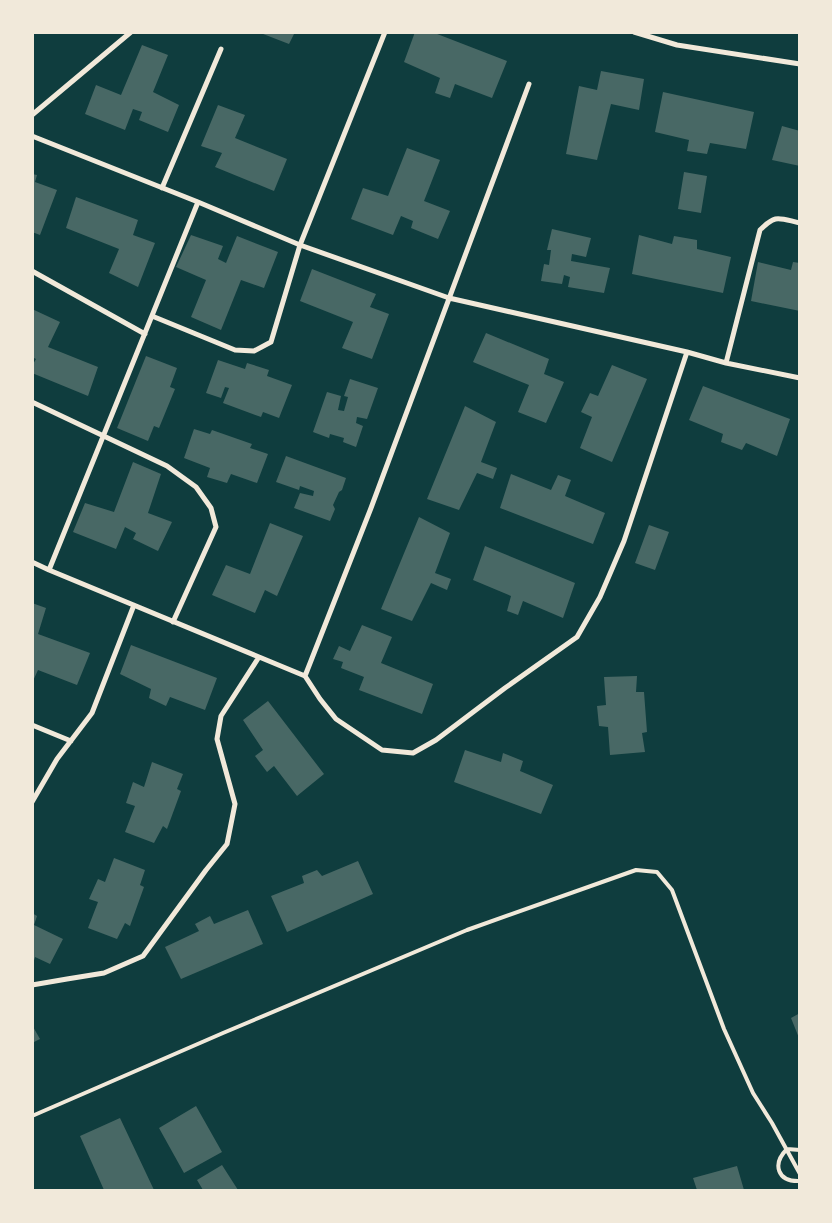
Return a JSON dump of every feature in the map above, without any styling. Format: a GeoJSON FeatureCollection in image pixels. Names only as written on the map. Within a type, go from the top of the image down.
{"type":"FeatureCollection","features":[{"type":"Feature","properties":{"kind":"street"},"geometry":{"type":"LineString","coordinates":[[32,115],[131,32]]}},
{"type":"Feature","properties":{"kind":"street"},"geometry":{"type":"LineString","coordinates":[[152,316],[235,350],[254,351],[271,342],[300,245],[384,32]]}},
{"type":"Feature","properties":{"kind":"street"},"geometry":{"type":"LineString","coordinates":[[634,32],[678,45],[800,64]]}},
{"type":"Feature","properties":{"kind":"street"},"geometry":{"type":"LineString","coordinates":[[162,188],[221,49]]}},
{"type":"Feature","properties":{"kind":"street"},"geometry":{"type":"LineString","coordinates":[[305,676],[371,508],[529,84]]}},
{"type":"Feature","properties":{"kind":"street"},"geometry":{"type":"LineString","coordinates":[[32,136],[300,245],[448,298],[687,352],[726,363],[800,378]]}},
{"type":"Feature","properties":{"kind":"street"},"geometry":{"type":"LineString","coordinates":[[49,570],[198,202]]}},
{"type":"Feature","properties":{"kind":"street"},"geometry":{"type":"LineString","coordinates":[[726,363],[760,230],[768,222],[777,218],[800,223]]}},
{"type":"Feature","properties":{"kind":"street"},"geometry":{"type":"LineString","coordinates":[[32,271],[145,334]]}},
{"type":"Feature","properties":{"kind":"street"},"geometry":{"type":"LineString","coordinates":[[32,562],[305,676],[336,719],[382,750],[412,753],[436,740],[577,637],[600,597],[624,541],[687,352]]}},
{"type":"Feature","properties":{"kind":"street"},"geometry":{"type":"LineString","coordinates":[[32,402],[167,466],[196,487],[211,508],[216,527],[173,622]]}},
{"type":"Feature","properties":{"kind":"street"},"geometry":{"type":"LineString","coordinates":[[32,802],[57,759],[92,713],[134,605]]}},
{"type":"Feature","properties":{"kind":"street"},"geometry":{"type":"LineString","coordinates":[[32,986],[68,978],[104,974],[143,956],[206,870],[228,844],[235,804],[216,738],[221,716],[259,657]]}},
{"type":"Feature","properties":{"kind":"street"},"geometry":{"type":"LineString","coordinates":[[32,725],[71,742]]}},
{"type":"Feature","properties":{"kind":"lane"},"geometry":{"type":"LineString","coordinates":[[32,1116],[467,930],[636,870],[657,872],[672,890],[724,1029],[753,1093],[800,1174]]}},
{"type":"Feature","properties":{"kind":"lane"},"geometry":{"type":"LineString","coordinates":[[800,1150],[787,1149],[781,1155],[778,1163],[779,1170],[784,1178],[793,1181],[800,1180]]}},
{"type":"Feature","properties":{"kind":"building"},"geometry":{"type":"Polygon","coordinates":[[[258,32],[295,32],[289,44],[258,32]]]}},
{"type":"Feature","properties":{"kind":"building"},"geometry":{"type":"Polygon","coordinates":[[[415,32],[432,32],[507,61],[492,98],[455,84],[450,98],[435,93],[440,78],[404,62],[415,32]]]}},
{"type":"Feature","properties":{"kind":"building"},"geometry":{"type":"Polygon","coordinates":[[[142,45],[168,55],[153,92],[179,105],[168,132],[139,120],[142,112],[133,109],[125,130],[85,114],[96,85],[121,95],[142,45]]]}},
{"type":"Feature","properties":{"kind":"building"},"geometry":{"type":"Polygon","coordinates":[[[601,71],[644,79],[639,110],[611,104],[597,160],[566,154],[579,86],[597,90],[601,71]]]}},
{"type":"Feature","properties":{"kind":"building"},"geometry":{"type":"Polygon","coordinates":[[[663,92],[754,112],[746,149],[710,143],[707,154],[687,151],[689,140],[655,132],[663,92]]]}},
{"type":"Feature","properties":{"kind":"building"},"geometry":{"type":"Polygon","coordinates":[[[218,105],[245,115],[235,138],[287,159],[274,191],[215,167],[222,153],[201,146],[218,105]]]}},
{"type":"Feature","properties":{"kind":"building"},"geometry":{"type":"Polygon","coordinates":[[[782,126],[800,131],[800,166],[772,160],[782,126]]]}},
{"type":"Feature","properties":{"kind":"building"},"geometry":{"type":"Polygon","coordinates":[[[407,148],[440,160],[424,201],[450,211],[438,239],[411,228],[413,221],[401,216],[393,235],[351,219],[363,188],[388,196],[407,148]]]}},
{"type":"Feature","properties":{"kind":"building"},"geometry":{"type":"Polygon","coordinates":[[[684,172],[707,176],[701,213],[678,209],[684,172]]]}},
{"type":"Feature","properties":{"kind":"building"},"geometry":{"type":"Polygon","coordinates":[[[32,174],[37,175],[35,182],[57,190],[40,235],[32,232],[32,174]]]}},
{"type":"Feature","properties":{"kind":"building"},"geometry":{"type":"Polygon","coordinates":[[[76,197],[138,220],[133,235],[155,243],[138,287],[109,273],[119,249],[66,228],[76,197]]]}},
{"type":"Feature","properties":{"kind":"building"},"geometry":{"type":"Polygon","coordinates":[[[552,229],[591,238],[586,257],[572,254],[571,261],[610,268],[604,293],[568,287],[570,277],[564,275],[562,284],[541,281],[544,264],[549,265],[551,250],[547,250],[552,229]]]}},
{"type":"Feature","properties":{"kind":"building"},"geometry":{"type":"Polygon","coordinates":[[[191,235],[223,246],[218,259],[226,263],[237,236],[278,252],[264,288],[241,280],[221,330],[191,317],[206,280],[176,267],[191,235]]]}},
{"type":"Feature","properties":{"kind":"building"},"geometry":{"type":"Polygon","coordinates":[[[639,235],[672,244],[674,236],[697,240],[697,249],[731,257],[723,293],[632,274],[639,235]]]}},
{"type":"Feature","properties":{"kind":"building"},"geometry":{"type":"Polygon","coordinates":[[[758,262],[791,270],[793,262],[800,263],[800,311],[751,301],[758,262]]]}},
{"type":"Feature","properties":{"kind":"building"},"geometry":{"type":"Polygon","coordinates":[[[312,269],[376,294],[370,307],[389,314],[372,359],[342,348],[353,322],[300,301],[312,269]]]}},
{"type":"Feature","properties":{"kind":"building"},"geometry":{"type":"Polygon","coordinates":[[[32,309],[60,322],[48,347],[98,367],[88,396],[32,373],[32,366],[36,359],[32,357],[32,309]]]}},
{"type":"Feature","properties":{"kind":"building"},"geometry":{"type":"Polygon","coordinates":[[[486,333],[549,359],[544,374],[564,382],[546,423],[518,412],[529,385],[473,362],[486,333]]]}},
{"type":"Feature","properties":{"kind":"building"},"geometry":{"type":"Polygon","coordinates":[[[146,356],[177,368],[170,387],[175,389],[159,428],[154,426],[148,441],[117,428],[146,356]]]}},
{"type":"Feature","properties":{"kind":"building"},"geometry":{"type":"Polygon","coordinates":[[[218,360],[245,369],[247,363],[269,370],[267,376],[292,385],[279,418],[263,412],[261,417],[223,403],[229,388],[225,387],[221,398],[206,393],[218,360]]]}},
{"type":"Feature","properties":{"kind":"building"},"geometry":{"type":"Polygon","coordinates":[[[612,365],[647,379],[612,462],[580,448],[592,417],[581,412],[590,393],[598,396],[612,365]]]}},
{"type":"Feature","properties":{"kind":"building"},"geometry":{"type":"Polygon","coordinates":[[[350,379],[378,388],[367,419],[357,417],[356,423],[363,426],[356,447],[343,442],[344,438],[330,434],[329,438],[313,432],[327,392],[341,396],[338,410],[344,411],[348,397],[344,396],[350,379]]]}},
{"type":"Feature","properties":{"kind":"building"},"geometry":{"type":"Polygon","coordinates":[[[703,386],[790,419],[777,456],[746,443],[742,450],[721,442],[723,434],[689,420],[703,386]]]}},
{"type":"Feature","properties":{"kind":"building"},"geometry":{"type":"Polygon","coordinates":[[[465,406],[496,422],[481,462],[497,468],[493,479],[477,473],[459,510],[427,499],[465,406]]]}},
{"type":"Feature","properties":{"kind":"building"},"geometry":{"type":"Polygon","coordinates":[[[194,429],[210,434],[212,430],[252,444],[250,448],[268,454],[257,483],[231,474],[227,483],[207,477],[210,468],[184,458],[194,429]]]}},
{"type":"Feature","properties":{"kind":"building"},"geometry":{"type":"Polygon","coordinates":[[[286,456],[346,478],[342,490],[339,492],[333,505],[335,509],[330,521],[294,508],[300,493],[313,496],[314,491],[300,486],[299,490],[276,482],[286,456]]]}},
{"type":"Feature","properties":{"kind":"building"},"geometry":{"type":"Polygon","coordinates":[[[133,462],[161,474],[148,513],[172,522],[158,551],[133,539],[136,533],[125,527],[116,549],[73,532],[85,503],[114,512],[133,462]]]}},
{"type":"Feature","properties":{"kind":"building"},"geometry":{"type":"Polygon","coordinates":[[[511,474],[551,490],[558,475],[571,480],[565,496],[605,513],[593,544],[500,508],[511,474]]]}},
{"type":"Feature","properties":{"kind":"building"},"geometry":{"type":"Polygon","coordinates":[[[419,517],[450,533],[435,573],[451,579],[447,590],[431,583],[412,621],[381,609],[419,517]]]}},
{"type":"Feature","properties":{"kind":"building"},"geometry":{"type":"Polygon","coordinates":[[[270,523],[303,536],[277,596],[265,590],[255,613],[212,595],[226,565],[250,574],[270,523]]]}},
{"type":"Feature","properties":{"kind":"building"},"geometry":{"type":"Polygon","coordinates":[[[649,525],[669,532],[655,570],[635,563],[649,525]]]}},
{"type":"Feature","properties":{"kind":"building"},"geometry":{"type":"Polygon","coordinates":[[[485,546],[575,583],[563,618],[523,601],[518,615],[507,611],[511,596],[473,580],[485,546]]]}},
{"type":"Feature","properties":{"kind":"building"},"geometry":{"type":"Polygon","coordinates":[[[32,603],[46,608],[38,634],[90,653],[77,685],[38,670],[32,683],[32,603]]]}},
{"type":"Feature","properties":{"kind":"building"},"geometry":{"type":"Polygon","coordinates":[[[362,625],[392,637],[381,663],[433,684],[422,714],[359,690],[364,677],[341,668],[343,662],[333,659],[339,646],[350,651],[362,625]]]}},
{"type":"Feature","properties":{"kind":"building"},"geometry":{"type":"Polygon","coordinates":[[[131,645],[217,678],[205,710],[170,697],[166,706],[149,698],[151,689],[120,674],[131,645]]]}},
{"type":"Feature","properties":{"kind":"building"},"geometry":{"type":"Polygon","coordinates":[[[637,676],[636,692],[644,692],[647,732],[642,733],[645,752],[610,755],[608,727],[599,726],[597,706],[606,705],[604,677],[637,676]]]}},
{"type":"Feature","properties":{"kind":"building"},"geometry":{"type":"Polygon","coordinates":[[[268,701],[324,774],[297,796],[274,766],[267,772],[255,756],[263,750],[243,720],[268,701]]]}},
{"type":"Feature","properties":{"kind":"building"},"geometry":{"type":"Polygon","coordinates":[[[465,750],[501,762],[503,753],[523,761],[520,771],[553,785],[541,814],[454,782],[465,750]]]}},
{"type":"Feature","properties":{"kind":"building"},"geometry":{"type":"Polygon","coordinates":[[[152,762],[183,774],[177,789],[181,791],[167,829],[163,826],[154,843],[125,832],[135,806],[126,803],[133,782],[144,787],[152,762]]]}},
{"type":"Feature","properties":{"kind":"building"},"geometry":{"type":"Polygon","coordinates":[[[114,858],[145,870],[140,885],[144,887],[130,926],[125,923],[117,939],[88,928],[98,902],[89,899],[98,879],[105,882],[114,858]]]}},
{"type":"Feature","properties":{"kind":"building"},"geometry":{"type":"Polygon","coordinates":[[[358,861],[373,894],[287,932],[271,896],[304,883],[302,876],[317,870],[322,876],[358,861]]]}},
{"type":"Feature","properties":{"kind":"building"},"geometry":{"type":"Polygon","coordinates":[[[248,910],[263,944],[181,979],[165,947],[199,931],[195,924],[210,916],[214,924],[248,910]]]}},
{"type":"Feature","properties":{"kind":"building"},"geometry":{"type":"Polygon","coordinates":[[[32,913],[37,916],[34,925],[63,939],[50,964],[35,957],[32,964],[32,913]]]}},
{"type":"Feature","properties":{"kind":"building"},"geometry":{"type":"Polygon","coordinates":[[[800,1013],[800,1038],[799,1038],[791,1018],[800,1013]]]}},
{"type":"Feature","properties":{"kind":"building"},"geometry":{"type":"Polygon","coordinates":[[[32,1025],[40,1039],[32,1043],[32,1025]]]}},
{"type":"Feature","properties":{"kind":"building"},"geometry":{"type":"Polygon","coordinates":[[[196,1106],[222,1152],[184,1173],[159,1128],[196,1106]]]}},
{"type":"Feature","properties":{"kind":"building"},"geometry":{"type":"Polygon","coordinates":[[[120,1118],[154,1190],[104,1190],[80,1136],[120,1118]]]}},
{"type":"Feature","properties":{"kind":"building"},"geometry":{"type":"Polygon","coordinates":[[[222,1165],[238,1190],[203,1190],[197,1180],[222,1165]]]}},
{"type":"Feature","properties":{"kind":"building"},"geometry":{"type":"Polygon","coordinates":[[[737,1166],[744,1190],[697,1190],[693,1178],[737,1166]]]}}]}
